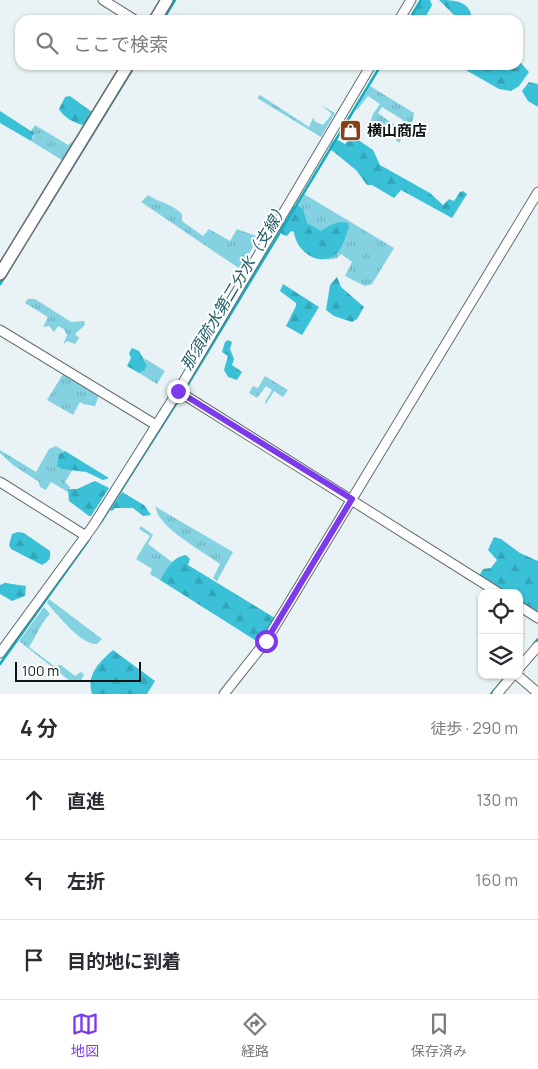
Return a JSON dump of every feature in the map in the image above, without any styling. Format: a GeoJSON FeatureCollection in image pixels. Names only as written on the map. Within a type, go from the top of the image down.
{"type":"FeatureCollection","features":[{"type":"Feature","properties":{"kind":"street"},"geometry":{"type":"LineString","coordinates":[[103,0],[127,15]]}},
{"type":"Feature","properties":{"kind":"street"},"geometry":{"type":"LineString","coordinates":[[159,15],[168,0]]}},
{"type":"Feature","properties":{"kind":"street"},"geometry":{"type":"LineString","coordinates":[[402,15],[411,0]]}},
{"type":"Feature","properties":{"kind":"street"},"geometry":{"type":"LineString","coordinates":[[0,274],[125,70]]}},
{"type":"Feature","properties":{"kind":"street"},"geometry":{"type":"LineString","coordinates":[[0,654],[86,536],[178,391],[368,70]]}},
{"type":"Feature","properties":{"kind":"street"},"geometry":{"type":"LineString","coordinates":[[224,694],[266,641],[538,192]]}},
{"type":"Feature","properties":{"kind":"street"},"geometry":{"type":"LineString","coordinates":[[0,330],[156,425]]}},
{"type":"Feature","properties":{"kind":"street"},"geometry":{"type":"LineString","coordinates":[[178,391],[493,589]]}},
{"type":"Feature","properties":{"kind":"street"},"geometry":{"type":"LineString","coordinates":[[0,482],[86,536]]}},
{"type":"Feature","properties":{"kind":"street"},"geometry":{"type":"LineString","coordinates":[[523,609],[538,618]]}},
{"type":"Feature","properties":{"kind":"street"},"geometry":{"type":"LineString","coordinates":[[523,663],[538,646]]}},
{"type":"Feature","properties":{"kind":"street"},"geometry":{"type":"LineString","coordinates":[[497,694],[511,679]]}},
{"type":"Feature","properties":{"kind":"street"},"geometry":{"type":"LineString","coordinates":[[520,679],[538,693]]}},
{"type":"Feature","properties":{"kind":"green space"},"geometry":{"type":"Polygon","coordinates":[[[422,0],[430,0],[432,5],[427,15],[413,15],[422,0]]]}},
{"type":"Feature","properties":{"kind":"green space"},"geometry":{"type":"Polygon","coordinates":[[[439,0],[462,3],[469,9],[471,14],[454,15],[439,0]]]}},
{"type":"Feature","properties":{"kind":"green space"},"geometry":{"type":"Polygon","coordinates":[[[523,65],[529,72],[519,86],[511,91],[499,89],[466,70],[523,70],[523,65]]]}},
{"type":"Feature","properties":{"kind":"green space"},"geometry":{"type":"Polygon","coordinates":[[[529,82],[538,84],[538,107],[528,101],[522,91],[529,82]]]}},
{"type":"Feature","properties":{"kind":"green space"},"geometry":{"type":"Polygon","coordinates":[[[370,86],[414,113],[413,120],[399,143],[395,139],[403,120],[382,107],[378,113],[396,126],[395,130],[387,134],[370,123],[373,114],[380,104],[368,96],[356,109],[370,86]]]}},
{"type":"Feature","properties":{"kind":"green space"},"geometry":{"type":"Polygon","coordinates":[[[260,95],[309,127],[313,118],[316,122],[323,125],[332,114],[321,105],[335,113],[321,137],[257,98],[260,95]]]}},
{"type":"Feature","properties":{"kind":"green space"},"geometry":{"type":"Polygon","coordinates":[[[70,96],[92,112],[93,117],[87,125],[71,120],[59,109],[65,97],[70,96]]]}},
{"type":"Feature","properties":{"kind":"green space"},"geometry":{"type":"Polygon","coordinates":[[[0,111],[34,133],[31,141],[0,123],[0,111]]]}},
{"type":"Feature","properties":{"kind":"green space"},"geometry":{"type":"Polygon","coordinates":[[[35,125],[68,145],[80,135],[65,162],[31,141],[34,136],[31,131],[35,125]]]}},
{"type":"Feature","properties":{"kind":"green space"},"geometry":{"type":"Polygon","coordinates":[[[351,137],[373,150],[380,165],[430,193],[443,205],[449,199],[454,201],[460,192],[463,191],[467,194],[452,218],[401,190],[394,198],[372,185],[367,185],[356,170],[329,148],[333,141],[338,140],[345,144],[351,137]]]}},
{"type":"Feature","properties":{"kind":"green space"},"geometry":{"type":"Polygon","coordinates":[[[304,194],[394,248],[372,284],[365,286],[345,276],[352,262],[341,254],[337,258],[327,260],[336,243],[292,215],[304,194]]]}},
{"type":"Feature","properties":{"kind":"green space"},"geometry":{"type":"Polygon","coordinates":[[[148,195],[177,210],[182,214],[182,221],[203,236],[209,229],[230,241],[237,229],[259,237],[240,269],[141,202],[148,195]]]}},
{"type":"Feature","properties":{"kind":"green space"},"geometry":{"type":"Polygon","coordinates":[[[297,205],[303,209],[307,223],[321,231],[330,225],[348,223],[349,227],[341,247],[331,258],[317,259],[310,256],[299,246],[294,232],[291,231],[287,236],[279,231],[293,207],[297,205]]]}},
{"type":"Feature","properties":{"kind":"green space"},"geometry":{"type":"Polygon","coordinates":[[[337,277],[341,287],[364,307],[357,319],[352,322],[334,316],[326,310],[330,285],[337,277]]]}},
{"type":"Feature","properties":{"kind":"green space"},"geometry":{"type":"Polygon","coordinates":[[[283,284],[319,307],[302,335],[286,326],[296,303],[280,291],[283,284]]]}},
{"type":"Feature","properties":{"kind":"green space"},"geometry":{"type":"Polygon","coordinates":[[[28,299],[35,299],[71,322],[84,321],[85,325],[75,334],[79,338],[75,344],[67,341],[63,345],[67,335],[64,329],[58,326],[54,332],[49,326],[43,327],[48,317],[25,303],[28,299]]]}},
{"type":"Feature","properties":{"kind":"green space"},"geometry":{"type":"Polygon","coordinates":[[[228,340],[232,342],[230,349],[234,359],[232,365],[242,372],[237,380],[228,377],[224,370],[228,356],[222,352],[225,342],[228,340]]]}},
{"type":"Feature","properties":{"kind":"green space"},"geometry":{"type":"Polygon","coordinates":[[[132,348],[139,351],[147,365],[145,370],[139,373],[127,366],[131,358],[129,353],[132,348]]]}},
{"type":"Feature","properties":{"kind":"green space"},"geometry":{"type":"Polygon","coordinates":[[[144,358],[165,371],[157,384],[139,373],[145,370],[147,365],[144,358]]]}},
{"type":"Feature","properties":{"kind":"green space"},"geometry":{"type":"Polygon","coordinates":[[[63,374],[99,395],[95,406],[80,402],[73,415],[47,400],[63,374]]]}},
{"type":"Feature","properties":{"kind":"green space"},"geometry":{"type":"Polygon","coordinates":[[[265,376],[288,390],[283,397],[274,391],[266,404],[265,402],[272,390],[266,386],[257,398],[249,393],[253,386],[258,388],[265,376]]]}},
{"type":"Feature","properties":{"kind":"green space"},"geometry":{"type":"Polygon","coordinates":[[[56,446],[64,451],[59,454],[62,469],[73,469],[65,482],[70,487],[68,492],[51,482],[46,490],[40,487],[39,482],[13,465],[0,453],[0,450],[36,472],[49,449],[56,446]]]}},
{"type":"Feature","properties":{"kind":"green space"},"geometry":{"type":"Polygon","coordinates":[[[65,451],[109,478],[103,480],[86,472],[62,469],[57,466],[59,454],[65,451]]]}},
{"type":"Feature","properties":{"kind":"green space"},"geometry":{"type":"Polygon","coordinates":[[[95,481],[109,488],[91,516],[89,516],[69,501],[68,489],[77,489],[95,481]]]}},
{"type":"Feature","properties":{"kind":"green space"},"geometry":{"type":"Polygon","coordinates":[[[122,492],[144,505],[151,515],[143,516],[133,508],[115,508],[112,511],[110,510],[122,492]]]}},
{"type":"Feature","properties":{"kind":"green space"},"geometry":{"type":"Polygon","coordinates":[[[156,507],[233,552],[217,581],[213,578],[220,564],[172,530],[158,514],[156,507]]]}},
{"type":"Feature","properties":{"kind":"green space"},"geometry":{"type":"Polygon","coordinates":[[[141,526],[153,535],[148,544],[172,562],[160,580],[150,574],[152,569],[136,559],[150,536],[139,529],[141,526]]]}},
{"type":"Feature","properties":{"kind":"green space"},"geometry":{"type":"Polygon","coordinates":[[[24,533],[50,551],[48,561],[42,565],[11,549],[9,545],[12,534],[24,533]]]}},
{"type":"Feature","properties":{"kind":"green space"},"geometry":{"type":"Polygon","coordinates":[[[494,537],[501,539],[520,553],[538,561],[538,616],[523,607],[523,589],[496,589],[479,576],[483,569],[491,568],[497,560],[488,550],[494,537]]]}},
{"type":"Feature","properties":{"kind":"green space"},"geometry":{"type":"Polygon","coordinates":[[[186,555],[190,559],[188,565],[275,618],[258,642],[160,580],[173,561],[186,555]]]}},
{"type":"Feature","properties":{"kind":"green space"},"geometry":{"type":"Polygon","coordinates":[[[5,583],[26,586],[25,596],[12,601],[0,594],[0,585],[5,583]]]}},
{"type":"Feature","properties":{"kind":"green space"},"geometry":{"type":"Polygon","coordinates":[[[49,599],[102,639],[97,644],[84,640],[77,635],[47,603],[49,599]]]}},
{"type":"Feature","properties":{"kind":"green space"},"geometry":{"type":"Polygon","coordinates":[[[44,607],[50,614],[29,647],[54,666],[61,665],[75,676],[81,672],[84,675],[81,680],[70,681],[19,641],[44,607]]]}},
{"type":"Feature","properties":{"kind":"green space"},"geometry":{"type":"Polygon","coordinates":[[[113,650],[155,681],[147,694],[92,694],[92,675],[103,659],[113,650]]]}},
{"type":"Feature","properties":{"kind":"waterway","name":"那須疏水第二分水（支線）"},"geometry":{"type":"LineString","coordinates":[[166,15],[175,0]]}},
{"type":"Feature","properties":{"kind":"waterway","name":"那須疏水第二分水（支線）"},"geometry":{"type":"LineString","coordinates":[[412,15],[421,0]]}},
{"type":"Feature","properties":{"kind":"waterway","name":"那須疏水第二分水（支線）"},"geometry":{"type":"LineString","coordinates":[[44,213],[132,70]]}},
{"type":"Feature","properties":{"kind":"waterway","name":"那須疏水第二分水（支線）"},"geometry":{"type":"LineString","coordinates":[[184,391],[378,70]]}},
{"type":"Feature","properties":{"kind":"waterway","name":"那須疏水第二分水（支線）"},"geometry":{"type":"LineString","coordinates":[[0,284],[6,275]]}},
{"type":"Feature","properties":{"kind":"waterway","name":"那須疏水第二分水（支線）"},"geometry":{"type":"LineString","coordinates":[[101,522],[181,396]]}},
{"type":"Feature","properties":{"kind":"waterway","name":"那須疏水第二分水（支線）"},"geometry":{"type":"LineString","coordinates":[[0,664],[88,541]]}},
{"type":"Feature","properties":{"kind":"waterway"},"geometry":{"type":"LineString","coordinates":[[533,645],[538,639]]}},
{"type":"Feature","properties":{"kind":"waterway"},"geometry":{"type":"LineString","coordinates":[[491,694],[504,679]]}},
{"type":"Feature","properties":{"kind":"place","name":"横山商店"},"geometry":{"type":"Point","coordinates":[351,130]}},
{"type":"Feature","properties":{"kind":"route"},"geometry":{"type":"LineString","coordinates":[[178,391],[352,499],[266,641]]}}]}
